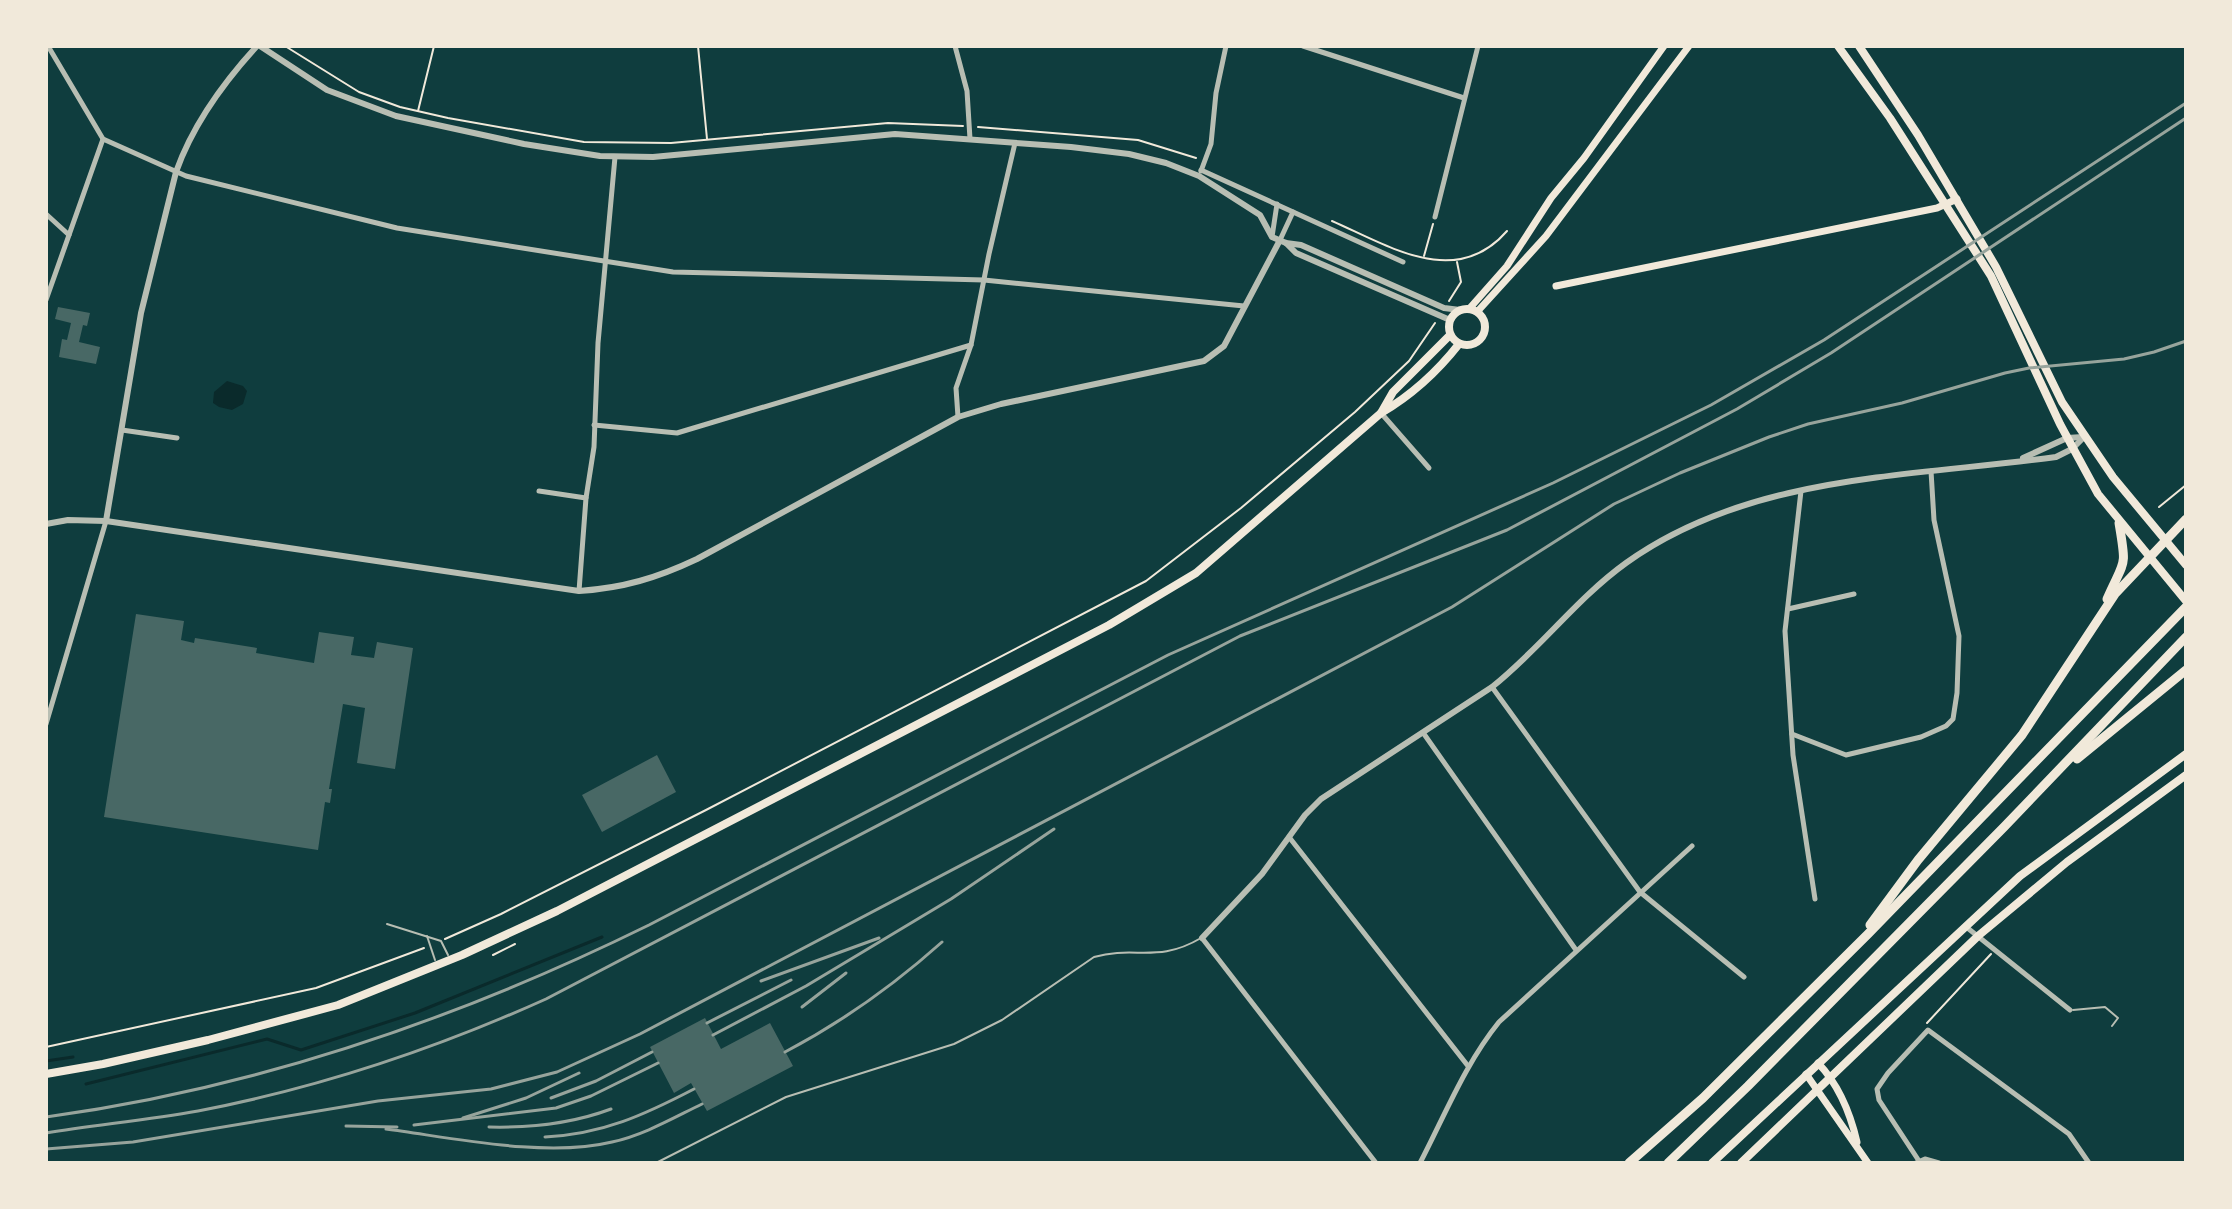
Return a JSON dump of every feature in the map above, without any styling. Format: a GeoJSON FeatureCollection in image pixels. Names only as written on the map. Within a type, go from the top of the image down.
{"type":"FeatureCollection","features":[{"type":"Feature","properties":{"kind":"highway"},"geometry":{"type":"LineString","coordinates":[[2101,614],[2186,519]]}},
{"type":"Feature","properties":{"kind":"highway"},"geometry":{"type":"LineString","coordinates":[[1851,950],[1918,860],[2022,735],[2101,614],[2125,565],[2125,546],[2119,523]]}},
{"type":"Feature","properties":{"kind":"highway"},"geometry":{"type":"LineString","coordinates":[[1629,1163],[1703,1098],[2186,607]]}},
{"type":"Feature","properties":{"kind":"highway"},"geometry":{"type":"LineString","coordinates":[[1668,1163],[2049,781],[2186,637]]}},
{"type":"Feature","properties":{"kind":"highway"},"geometry":{"type":"LineString","coordinates":[[2049,781],[2186,670]]}},
{"type":"Feature","properties":{"kind":"main road"},"geometry":{"type":"LineString","coordinates":[[1469,310],[1507,266],[1551,198],[1584,158],[1664,46]]}},
{"type":"Feature","properties":{"kind":"main road"},"geometry":{"type":"LineString","coordinates":[[1469,310],[1485,324],[1482,337],[1472,345],[1459,344],[1450,335],[1445,318],[1469,310],[1503,281],[1546,236],[1689,46]]}},
{"type":"Feature","properties":{"kind":"main road"},"geometry":{"type":"LineString","coordinates":[[1838,46],[1866,81],[1991,276],[2072,449],[2098,494],[2186,601]]}},
{"type":"Feature","properties":{"kind":"main road"},"geometry":{"type":"LineString","coordinates":[[1859,46],[1957,199],[1996,267],[2050,380],[2084,437],[2186,565]]}},
{"type":"Feature","properties":{"kind":"main road"},"geometry":{"type":"LineString","coordinates":[[1556,286],[1937,208],[1957,199]]}},
{"type":"Feature","properties":{"kind":"main road"},"geometry":{"type":"LineString","coordinates":[[1381,413],[1393,392],[1450,335]]}},
{"type":"Feature","properties":{"kind":"main road"},"geometry":{"type":"LineString","coordinates":[[46,1074],[208,1040],[338,1005],[438,965],[557,911],[986,690],[1158,598],[1204,566],[1381,413],[1416,389],[1459,344]]}},
{"type":"Feature","properties":{"kind":"main road"},"geometry":{"type":"LineString","coordinates":[[1712,1163],[1964,925],[2030,868],[2186,754]]}},
{"type":"Feature","properties":{"kind":"main road"},"geometry":{"type":"LineString","coordinates":[[1741,1163],[1978,936],[2067,862],[2186,775]]}},
{"type":"Feature","properties":{"kind":"main road"},"geometry":{"type":"LineString","coordinates":[[1818,1063],[1831,1076],[1851,1117],[1857,1144]]}},
{"type":"Feature","properties":{"kind":"main road"},"geometry":{"type":"LineString","coordinates":[[1806,1074],[1868,1163]]}},
{"type":"Feature","properties":{"kind":"street"},"geometry":{"type":"LineString","coordinates":[[48,46],[103,139],[189,177],[397,228],[606,263],[705,274],[984,280],[1244,306]]}},
{"type":"Feature","properties":{"kind":"street"},"geometry":{"type":"LineString","coordinates":[[46,724],[110,514],[141,313],[176,172],[200,119],[259,46],[327,90],[396,116],[524,144],[615,157],[653,157],[895,134],[1129,154],[1200,173],[1277,204],[1403,262]]}},
{"type":"Feature","properties":{"kind":"street"},"geometry":{"type":"LineString","coordinates":[[955,46],[967,91],[970,139]]}},
{"type":"Feature","properties":{"kind":"street"},"geometry":{"type":"LineString","coordinates":[[1200,173],[1211,144],[1216,93],[1226,46]]}},
{"type":"Feature","properties":{"kind":"street"},"geometry":{"type":"LineString","coordinates":[[1303,46],[1464,98]]}},
{"type":"Feature","properties":{"kind":"street"},"geometry":{"type":"LineString","coordinates":[[1435,217],[1478,46]]}},
{"type":"Feature","properties":{"kind":"street"},"geometry":{"type":"LineString","coordinates":[[46,300],[103,139]]}},
{"type":"Feature","properties":{"kind":"street"},"geometry":{"type":"LineString","coordinates":[[958,417],[956,388],[971,345],[1015,143]]}},
{"type":"Feature","properties":{"kind":"street"},"geometry":{"type":"LineString","coordinates":[[579,591],[586,498],[594,447],[598,343],[615,157]]}},
{"type":"Feature","properties":{"kind":"street"},"geometry":{"type":"LineString","coordinates":[[1200,173],[1260,215],[1272,237],[1301,245],[1444,308],[1469,310]]}},
{"type":"Feature","properties":{"kind":"street"},"geometry":{"type":"LineString","coordinates":[[1266,269],[1277,204]]}},
{"type":"Feature","properties":{"kind":"street"},"geometry":{"type":"LineString","coordinates":[[46,524],[68,520],[106,521],[579,591],[622,587],[667,574],[958,417],[1001,404],[1195,364],[1220,351],[1283,242],[1293,212]]}},
{"type":"Feature","properties":{"kind":"street"},"geometry":{"type":"LineString","coordinates":[[46,214],[69,235]]}},
{"type":"Feature","properties":{"kind":"street"},"geometry":{"type":"LineString","coordinates":[[1283,242],[1296,253],[1445,318]]}},
{"type":"Feature","properties":{"kind":"street"},"geometry":{"type":"LineString","coordinates":[[594,425],[677,433],[971,345]]}},
{"type":"Feature","properties":{"kind":"street"},"geometry":{"type":"LineString","coordinates":[[1381,413],[1429,468]]}},
{"type":"Feature","properties":{"kind":"street"},"geometry":{"type":"LineString","coordinates":[[122,430],[177,438]]}},
{"type":"Feature","properties":{"kind":"street"},"geometry":{"type":"LineString","coordinates":[[2020,460],[2067,438],[2084,437]]}},
{"type":"Feature","properties":{"kind":"street"},"geometry":{"type":"LineString","coordinates":[[1376,1163],[1202,938],[1262,874],[1305,815],[1321,799],[1492,687],[1586,597],[1629,561],[1707,517],[1732,507],[1801,491],[1931,471],[2056,457],[2072,449],[2084,437]]}},
{"type":"Feature","properties":{"kind":"street"},"geometry":{"type":"LineString","coordinates":[[1792,734],[1846,755],[1921,737],[1946,726],[1953,719],[1959,636],[1934,520],[1931,471]]}},
{"type":"Feature","properties":{"kind":"street"},"geometry":{"type":"LineString","coordinates":[[539,491],[586,498]]}},
{"type":"Feature","properties":{"kind":"street"},"geometry":{"type":"LineString","coordinates":[[1801,491],[1785,631],[1793,755],[1815,899]]}},
{"type":"Feature","properties":{"kind":"street"},"geometry":{"type":"LineString","coordinates":[[1788,609],[1854,594]]}},
{"type":"Feature","properties":{"kind":"street"},"geometry":{"type":"LineString","coordinates":[[1492,687],[1640,892],[1744,977]]}},
{"type":"Feature","properties":{"kind":"street"},"geometry":{"type":"LineString","coordinates":[[1424,734],[1576,950]]}},
{"type":"Feature","properties":{"kind":"street"},"geometry":{"type":"LineString","coordinates":[[1289,837],[1468,1066]]}},
{"type":"Feature","properties":{"kind":"street"},"geometry":{"type":"LineString","coordinates":[[1420,1163],[1468,1066],[1499,1022],[1692,846]]}},
{"type":"Feature","properties":{"kind":"street"},"geometry":{"type":"LineString","coordinates":[[1964,925],[2070,1010]]}},
{"type":"Feature","properties":{"kind":"street"},"geometry":{"type":"LineString","coordinates":[[1939,1163],[1931,1159],[1918,1162],[1879,1100],[1877,1089],[1926,1028],[2069,1134],[2089,1163]]}},
{"type":"Feature","properties":{"kind":"lane"},"geometry":{"type":"LineString","coordinates":[[387,924],[441,941],[450,960]]}},
{"type":"Feature","properties":{"kind":"lane"},"geometry":{"type":"LineString","coordinates":[[427,935],[438,965]]}},
{"type":"Feature","properties":{"kind":"lane"},"geometry":{"type":"LineString","coordinates":[[656,1163],[786,1097],[954,1044],[1002,1020],[1094,957],[1109,953],[1165,953],[1184,948],[1202,938]]}},
{"type":"Feature","properties":{"kind":"lane"},"geometry":{"type":"LineString","coordinates":[[2070,1010],[2105,1007],[2118,1018],[2112,1026]]}},
{"type":"Feature","properties":{"kind":"path"},"geometry":{"type":"LineString","coordinates":[[285,46],[359,92],[418,112],[584,142],[637,144],[707,140],[888,123],[970,126],[1138,140],[1205,161]]}},
{"type":"Feature","properties":{"kind":"path"},"geometry":{"type":"LineString","coordinates":[[418,112],[434,46]]}},
{"type":"Feature","properties":{"kind":"path"},"geometry":{"type":"LineString","coordinates":[[698,46],[707,140]]}},
{"type":"Feature","properties":{"kind":"path"},"geometry":{"type":"LineString","coordinates":[[1321,216],[1406,253],[1457,262],[1483,254],[1507,231]]}},
{"type":"Feature","properties":{"kind":"path"},"geometry":{"type":"LineString","coordinates":[[1424,258],[1435,217]]}},
{"type":"Feature","properties":{"kind":"path"},"geometry":{"type":"LineString","coordinates":[[1444,308],[1461,282],[1457,262]]}},
{"type":"Feature","properties":{"kind":"path"},"geometry":{"type":"LineString","coordinates":[[441,941],[720,803],[1146,581],[1241,508],[1355,412],[1409,361],[1430,328],[1445,318]]}},
{"type":"Feature","properties":{"kind":"path"},"geometry":{"type":"LineString","coordinates":[[2159,507],[2186,485]]}},
{"type":"Feature","properties":{"kind":"path"},"geometry":{"type":"LineString","coordinates":[[493,955],[515,944]]}},
{"type":"Feature","properties":{"kind":"path"},"geometry":{"type":"LineString","coordinates":[[46,1047],[316,988],[369,971],[429,946]]}},
{"type":"Feature","properties":{"kind":"path"},"geometry":{"type":"LineString","coordinates":[[1926,1028],[1994,950]]}},
{"type":"Feature","properties":{"kind":"water"},"geometry":{"type":"Polygon","coordinates":[[[227,381],[243,386],[247,391],[243,404],[232,410],[213,403],[214,392],[227,381]]]}},
{"type":"Feature","properties":{"kind":"building"},"geometry":{"type":"Polygon","coordinates":[[[58,307],[90,313],[79,342],[100,347],[96,364],[59,357],[62,339],[67,340],[71,323],[55,319],[58,307]]]}},
{"type":"Feature","properties":{"kind":"building"},"geometry":{"type":"Polygon","coordinates":[[[136,614],[184,621],[181,640],[194,643],[195,638],[257,648],[256,653],[314,663],[319,632],[354,637],[351,655],[374,658],[377,642],[413,648],[395,769],[357,763],[365,708],[343,704],[329,789],[332,789],[330,803],[325,802],[318,850],[104,817],[136,614]]]}},
{"type":"Feature","properties":{"kind":"building"},"geometry":{"type":"Polygon","coordinates":[[[657,755],[676,792],[602,832],[582,795],[657,755]]]}},
{"type":"Feature","properties":{"kind":"building"},"geometry":{"type":"Polygon","coordinates":[[[705,1018],[721,1049],[770,1023],[793,1066],[707,1111],[691,1083],[674,1093],[650,1047],[705,1018]]]}},
{"type":"Feature","properties":{"kind":"waterway"},"geometry":{"type":"LineString","coordinates":[[86,1084],[267,1039],[301,1050],[415,1013],[602,937]]}},
{"type":"Feature","properties":{"kind":"waterway"},"geometry":{"type":"LineString","coordinates":[[46,1061],[73,1057]]}},
{"type":"Feature","properties":{"kind":"railway"},"geometry":{"type":"LineString","coordinates":[[46,1117],[203,1088],[355,1045],[504,991],[649,925],[1168,655],[1553,483],[1711,405],[1824,340],[2186,103]]}},
{"type":"Feature","properties":{"kind":"railway"},"geometry":{"type":"LineString","coordinates":[[46,1133],[198,1111],[332,1079],[462,1034],[546,999],[1240,636],[1507,530],[1737,409],[1831,353],[2186,118]]}},
{"type":"Feature","properties":{"kind":"railway"},"geometry":{"type":"LineString","coordinates":[[46,1149],[133,1142],[378,1101],[491,1089],[557,1072],[640,1034],[1452,607],[1614,504],[1680,473],[1808,424],[1902,403],[2005,373],[2124,359],[2186,341]]}},
{"type":"Feature","properties":{"kind":"railway"},"geometry":{"type":"LineString","coordinates":[[713,1035],[806,986],[951,899],[1054,829]]}},
{"type":"Feature","properties":{"kind":"railway"},"geometry":{"type":"LineString","coordinates":[[761,981],[879,938]]}},
{"type":"Feature","properties":{"kind":"railway"},"geometry":{"type":"LineString","coordinates":[[785,1052],[867,1002],[942,942]]}},
{"type":"Feature","properties":{"kind":"railway"},"geometry":{"type":"LineString","coordinates":[[802,1007],[846,973]]}},
{"type":"Feature","properties":{"kind":"railway"},"geometry":{"type":"LineString","coordinates":[[707,1023],[791,980]]}},
{"type":"Feature","properties":{"kind":"railway"},"geometry":{"type":"LineString","coordinates":[[551,1098],[596,1081],[652,1052]]}},
{"type":"Feature","properties":{"kind":"railway"},"geometry":{"type":"LineString","coordinates":[[414,1125],[556,1108],[591,1096],[658,1063]]}},
{"type":"Feature","properties":{"kind":"railway"},"geometry":{"type":"LineString","coordinates":[[463,1118],[526,1098],[579,1073]]}},
{"type":"Feature","properties":{"kind":"railway"},"geometry":{"type":"LineString","coordinates":[[545,1137],[586,1132],[622,1122],[694,1089]]}},
{"type":"Feature","properties":{"kind":"railway"},"geometry":{"type":"LineString","coordinates":[[386,1129],[500,1145],[586,1146],[635,1135],[702,1104]]}},
{"type":"Feature","properties":{"kind":"railway"},"geometry":{"type":"LineString","coordinates":[[489,1127],[551,1124],[611,1109]]}},
{"type":"Feature","properties":{"kind":"railway"},"geometry":{"type":"LineString","coordinates":[[346,1126],[397,1127]]}}]}
